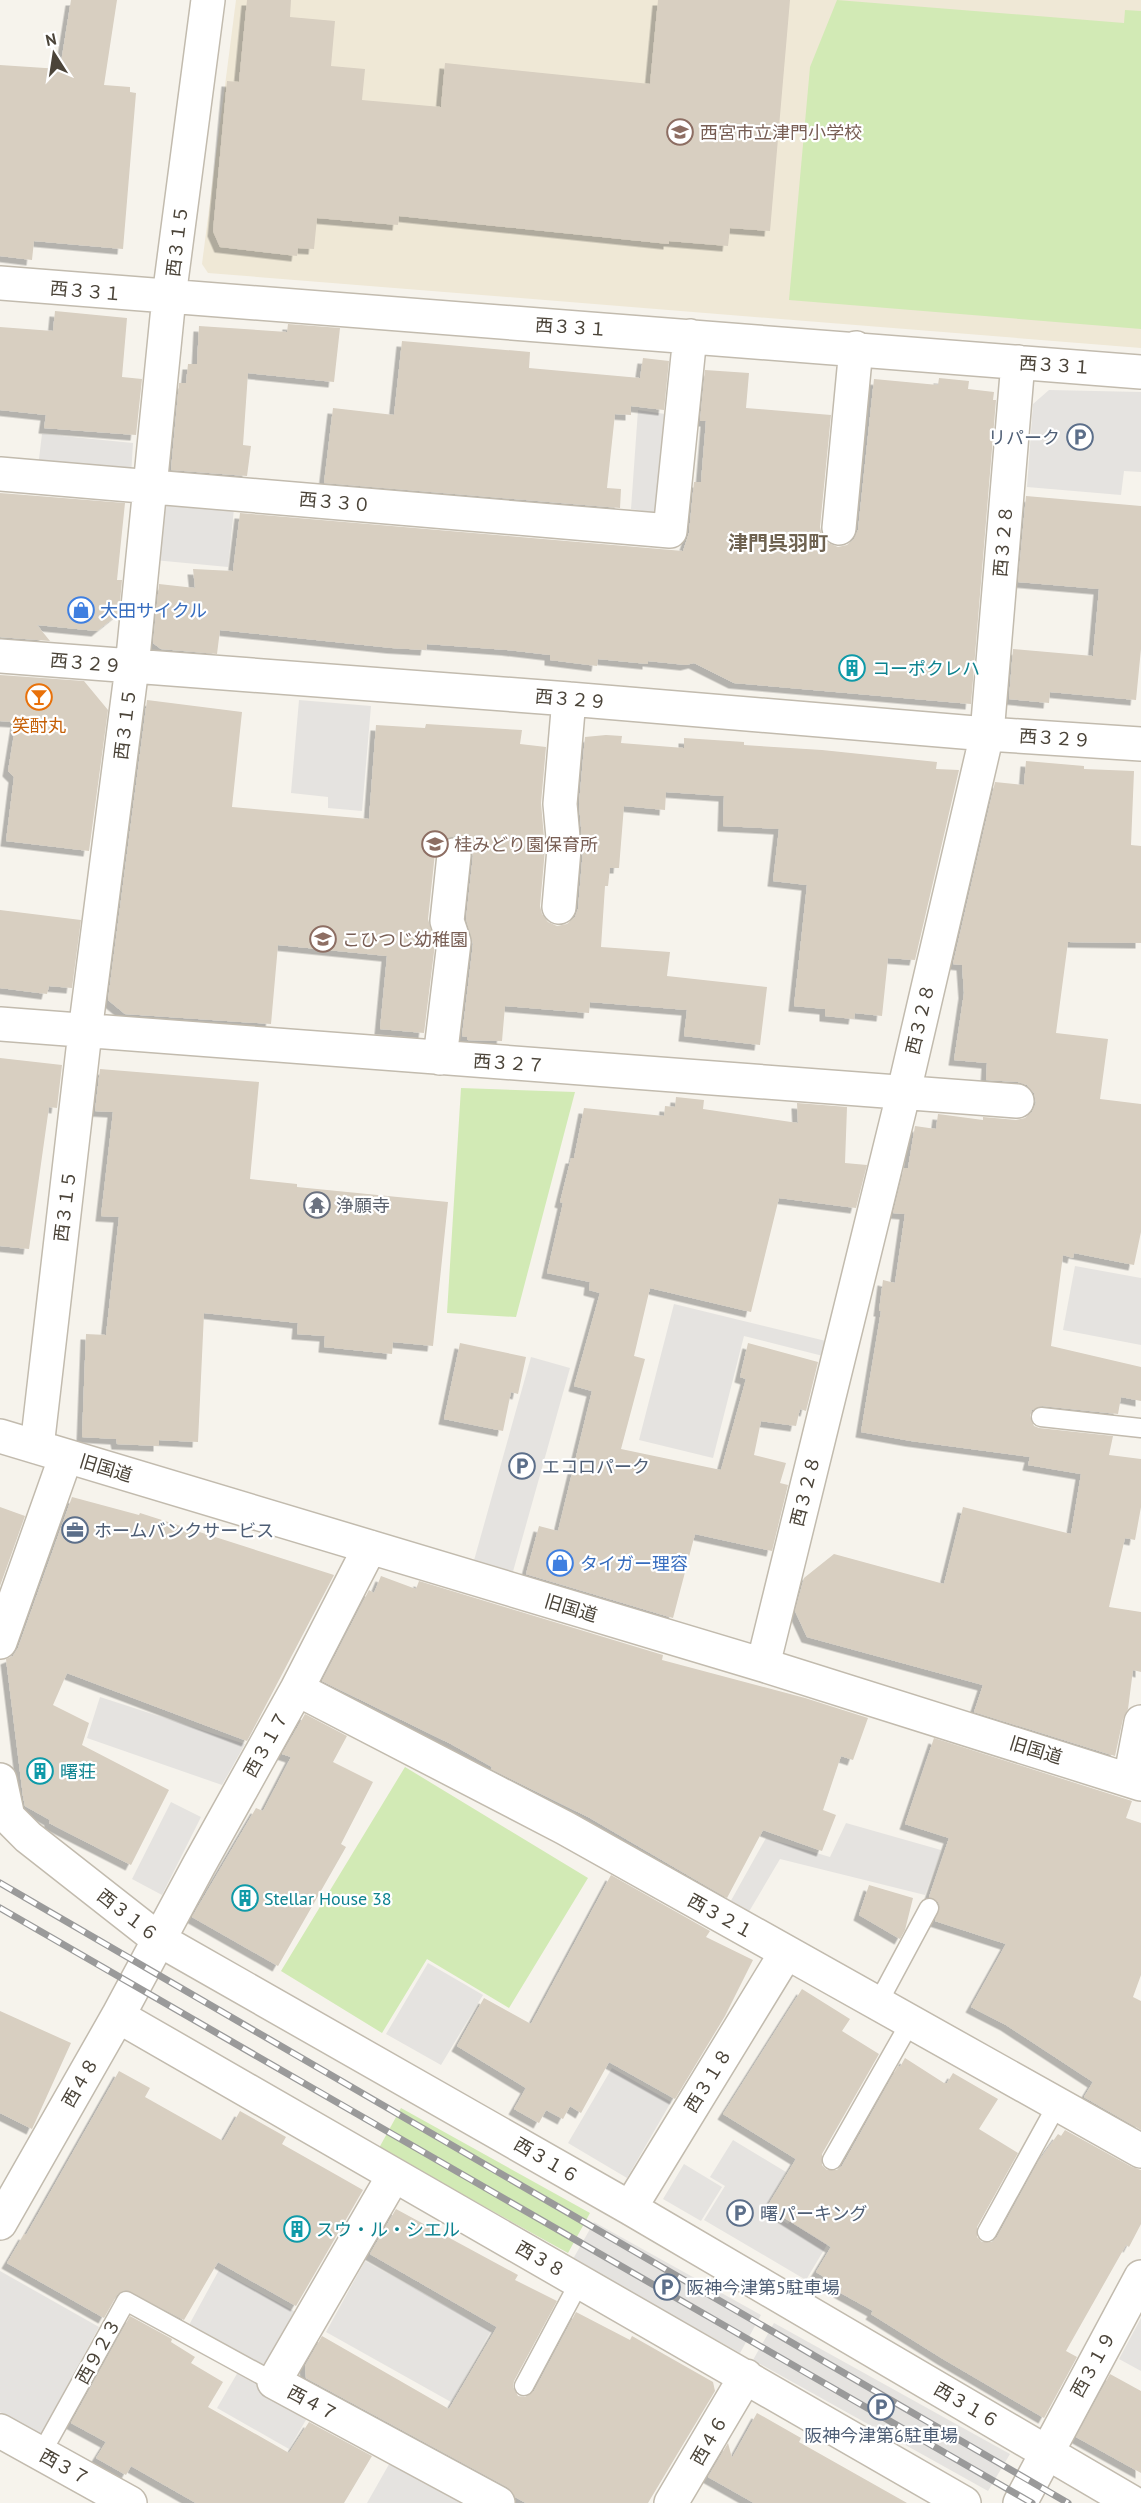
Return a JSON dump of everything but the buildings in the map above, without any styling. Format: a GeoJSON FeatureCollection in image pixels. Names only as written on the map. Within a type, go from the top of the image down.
{"type":"FeatureCollection","features":[{"type":"Feature","properties":{"kind":"street","name":"西３１５"},"geometry":{"type":"LineString","coordinates":[[52,1451],[85,1032],[132,667],[169,297],[208,0]]}},
{"type":"Feature","properties":{"kind":"street","name":"西３３１"},"geometry":{"type":"LineString","coordinates":[[0,283],[1141,372]]}},
{"type":"Feature","properties":{"kind":"street","name":"西３３０"},"geometry":{"type":"LineString","coordinates":[[0,474],[670,531],[690,336]]}},
{"type":"Feature","properties":{"kind":"street"},"geometry":{"type":"LineString","coordinates":[[839,528],[856,348]]}},
{"type":"Feature","properties":{"kind":"street","name":"西３２８"},"geometry":{"type":"LineString","coordinates":[[763,1665],[904,1091],[987,734],[1018,362]]}},
{"type":"Feature","properties":{"kind":"street","name":"西３２９"},"geometry":{"type":"LineString","coordinates":[[0,656],[569,699],[987,734],[1141,744]]}},
{"type":"Feature","properties":{"kind":"street"},"geometry":{"type":"LineString","coordinates":[[559,907],[564,849],[560,804],[569,699]]}},
{"type":"Feature","properties":{"kind":"street"},"geometry":{"type":"LineString","coordinates":[[440,1058],[454,942],[447,921],[454,855]]}},
{"type":"Feature","properties":{"kind":"street","name":"西３２７"},"geometry":{"type":"LineString","coordinates":[[0,1024],[1017,1101]]}},
{"type":"Feature","properties":{"kind":"street","name":"旧国道"},"geometry":{"type":"LineString","coordinates":[[0,1436],[763,1665],[1136,1782]]}},
{"type":"Feature","properties":{"kind":"street"},"geometry":{"type":"LineString","coordinates":[[0,1642],[52,1451]]}},
{"type":"Feature","properties":{"kind":"street","name":"西３１７"},"geometry":{"type":"LineString","coordinates":[[158,1939],[297,1689],[370,1547]]}},
{"type":"Feature","properties":{"kind":"street","name":"西３２１"},"geometry":{"type":"LineString","coordinates":[[297,1689],[565,1828],[1141,2151]]}},
{"type":"Feature","properties":{"kind":"street"},"geometry":{"type":"LineString","coordinates":[[1136,1782],[1141,1722]]}},
{"type":"Feature","properties":{"kind":"street","name":"西３１６"},"geometry":{"type":"LineString","coordinates":[[0,1780],[8,1817],[28,1837],[158,1939],[630,2208],[1132,2503]]}},
{"type":"Feature","properties":{"kind":"street","name":"西４８"},"geometry":{"type":"LineString","coordinates":[[0,2223],[10,2179],[118,2016],[158,1939]]}},
{"type":"Feature","properties":{"kind":"street","name":"西３１８"},"geometry":{"type":"LineString","coordinates":[[630,2208],[786,1953]]}},
{"type":"Feature","properties":{"kind":"street","name":"西３８"},"geometry":{"type":"LineString","coordinates":[[118,2016],[964,2503]]}},
{"type":"Feature","properties":{"kind":"street","name":"西４７"},"geometry":{"type":"LineString","coordinates":[[394,2175],[274,2382],[498,2503]]}},
{"type":"Feature","properties":{"kind":"street","name":"西３１９"},"geometry":{"type":"LineString","coordinates":[[1020,2503],[1141,2277]]}},
{"type":"Feature","properties":{"kind":"street","name":"西４６"},"geometry":{"type":"LineString","coordinates":[[671,2503],[746,2376]]}},
{"type":"Feature","properties":{"kind":"street","name":"西３７"},"geometry":{"type":"LineString","coordinates":[[0,2431],[130,2503]]}},
{"type":"Feature","properties":{"kind":"lane"},"geometry":{"type":"LineString","coordinates":[[1041,1417],[1141,1428]]}},
{"type":"Feature","properties":{"kind":"lane"},"geometry":{"type":"LineString","coordinates":[[878,2003],[929,1908]]}},
{"type":"Feature","properties":{"kind":"lane"},"geometry":{"type":"LineString","coordinates":[[832,2160],[911,2021]]}},
{"type":"Feature","properties":{"kind":"lane"},"geometry":{"type":"LineString","coordinates":[[987,2232],[1058,2103]]}},
{"type":"Feature","properties":{"kind":"lane"},"geometry":{"type":"LineString","coordinates":[[524,2386],[580,2282]]}},
{"type":"Feature","properties":{"kind":"lane","name":"西９２３"},"geometry":{"type":"LineString","coordinates":[[41,2454],[126,2301],[274,2382]]}},
{"type":"Feature","properties":{"kind":"shaded area","name":"西宮市立津門小学校"},"geometry":{"type":"Polygon","coordinates":[[[236,0],[1141,0],[1141,348],[208,273],[202,264],[236,0]]]}},
{"type":"Feature","properties":{"kind":"shaded area","name":"リパーク"},"geometry":{"type":"Polygon","coordinates":[[[1049,390],[1141,392],[1141,472],[1124,471],[1121,495],[1027,487],[1033,404],[1049,390]]]}},
{"type":"Feature","properties":{"kind":"shaded area"},"geometry":{"type":"Polygon","coordinates":[[[638,410],[672,415],[660,514],[631,509],[638,410]]]}},
{"type":"Feature","properties":{"kind":"shaded area"},"geometry":{"type":"Polygon","coordinates":[[[42,434],[133,443],[131,476],[38,467],[42,434]]]}},
{"type":"Feature","properties":{"kind":"shaded area"},"geometry":{"type":"Polygon","coordinates":[[[162,492],[235,499],[228,567],[154,560],[162,492]]]}},
{"type":"Feature","properties":{"kind":"shaded area"},"geometry":{"type":"Polygon","coordinates":[[[299,700],[371,706],[362,811],[328,808],[328,797],[291,793],[299,700]]]}},
{"type":"Feature","properties":{"kind":"shaded area"},"geometry":{"type":"Polygon","coordinates":[[[1075,1266],[1141,1278],[1141,1345],[1063,1330],[1075,1266]]]}},
{"type":"Feature","properties":{"kind":"shaded area"},"geometry":{"type":"Polygon","coordinates":[[[674,1304],[826,1341],[823,1356],[744,1336],[713,1458],[639,1440],[674,1304]]]}},
{"type":"Feature","properties":{"kind":"shaded area","name":"エコロパーク"},"geometry":{"type":"Polygon","coordinates":[[[531,1357],[570,1368],[512,1575],[473,1564],[531,1357]]]}},
{"type":"Feature","properties":{"kind":"shaded area"},"geometry":{"type":"Polygon","coordinates":[[[100,1697],[245,1744],[222,1785],[87,1738],[100,1697]]]}},
{"type":"Feature","properties":{"kind":"shaded area"},"geometry":{"type":"Polygon","coordinates":[[[171,1802],[201,1817],[162,1895],[132,1879],[171,1802]]]}},
{"type":"Feature","properties":{"kind":"shaded area"},"geometry":{"type":"Polygon","coordinates":[[[846,1823],[941,1850],[925,1895],[780,1859],[747,1915],[728,1906],[766,1838],[830,1857],[846,1823]]]}},
{"type":"Feature","properties":{"kind":"shaded area"},"geometry":{"type":"Polygon","coordinates":[[[428,1963],[483,1995],[441,2065],[386,2034],[428,1963]]]}},
{"type":"Feature","properties":{"kind":"shaded area"},"geometry":{"type":"Polygon","coordinates":[[[612,2068],[671,2102],[627,2178],[568,2143],[612,2068]]]}},
{"type":"Feature","properties":{"kind":"shaded area","name":"曙パーキング"},"geometry":{"type":"Polygon","coordinates":[[[733,2140],[786,2172],[764,2209],[788,2224],[806,2196],[843,2218],[806,2280],[704,2220],[725,2186],[710,2177],[733,2140]]]}},
{"type":"Feature","properties":{"kind":"shaded area"},"geometry":{"type":"Polygon","coordinates":[[[684,2164],[722,2187],[701,2221],[663,2199],[684,2164]]]}},
{"type":"Feature","properties":{"kind":"shaded area","name":"阪神今津第5駐車場"},"geometry":{"type":"Polygon","coordinates":[[[594,2222],[761,2315],[740,2353],[573,2259],[594,2222]]]}},
{"type":"Feature","properties":{"kind":"shaded area"},"geometry":{"type":"Polygon","coordinates":[[[365,2261],[491,2331],[451,2402],[326,2332],[365,2261]]]}},
{"type":"Feature","properties":{"kind":"shaded area"},"geometry":{"type":"Polygon","coordinates":[[[219,2270],[301,2315],[270,2370],[189,2325],[219,2270]]]}},
{"type":"Feature","properties":{"kind":"shaded area"},"geometry":{"type":"Polygon","coordinates":[[[0,2271],[99,2327],[41,2434],[0,2412],[0,2271]]]}},
{"type":"Feature","properties":{"kind":"shaded area"},"geometry":{"type":"Polygon","coordinates":[[[1141,2318],[1141,2371],[1119,2359],[1141,2318]]]}},
{"type":"Feature","properties":{"kind":"shaded area","name":"阪神今津第6駐車場"},"geometry":{"type":"Polygon","coordinates":[[[774,2323],[1010,2454],[988,2491],[753,2360],[774,2323]]]}},
{"type":"Feature","properties":{"kind":"shaded area"},"geometry":{"type":"Polygon","coordinates":[[[238,2372],[310,2413],[289,2449],[217,2408],[238,2372]]]}},
{"type":"Feature","properties":{"kind":"shaded area"},"geometry":{"type":"Polygon","coordinates":[[[392,2459],[471,2503],[367,2503],[392,2459]]]}},
{"type":"Feature","properties":{"kind":"green space"},"geometry":{"type":"Polygon","coordinates":[[[837,0],[1124,23],[1125,10],[1141,11],[1141,329],[789,300],[810,67],[837,0]]]}},
{"type":"Feature","properties":{"kind":"green space"},"geometry":{"type":"Polygon","coordinates":[[[461,1088],[575,1092],[516,1317],[447,1313],[461,1088]]]}},
{"type":"Feature","properties":{"kind":"green space"},"geometry":{"type":"Polygon","coordinates":[[[405,1767],[588,1878],[509,2008],[427,1959],[382,2033],[281,1971],[405,1767]]]}},
{"type":"Feature","properties":{"kind":"green space"},"geometry":{"type":"Polygon","coordinates":[[[401,2108],[590,2213],[568,2253],[379,2148],[401,2108]]]}},
{"type":"Feature","properties":{"kind":"railway"},"geometry":{"type":"LineString","coordinates":[[0,1883],[1068,2503]]}},
{"type":"Feature","properties":{"kind":"railway"},"geometry":{"type":"LineString","coordinates":[[0,1908],[1032,2503]]}},
{"type":"Feature","properties":{"kind":"place","name":"西宮市立津門小学校"},"geometry":{"type":"Point","coordinates":[680,132]}},
{"type":"Feature","properties":{"kind":"place","name":"リパーク"},"geometry":{"type":"Point","coordinates":[1080,437]}},
{"type":"Feature","properties":{"kind":"place","name":"大田サイクル"},"geometry":{"type":"Point","coordinates":[81,610]}},
{"type":"Feature","properties":{"kind":"place","name":"コーポクレハ"},"geometry":{"type":"Point","coordinates":[852,668]}},
{"type":"Feature","properties":{"kind":"place","name":"笑酎丸"},"geometry":{"type":"Point","coordinates":[39,697]}},
{"type":"Feature","properties":{"kind":"place","name":"桂みどり園保育所"},"geometry":{"type":"Point","coordinates":[435,844]}},
{"type":"Feature","properties":{"kind":"place","name":"こひつじ幼稚園"},"geometry":{"type":"Point","coordinates":[323,939]}},
{"type":"Feature","properties":{"kind":"place","name":"浄願寺"},"geometry":{"type":"Point","coordinates":[317,1205]}},
{"type":"Feature","properties":{"kind":"place","name":"エコロパーク"},"geometry":{"type":"Point","coordinates":[522,1466]}},
{"type":"Feature","properties":{"kind":"place","name":"ホームバンクサービス"},"geometry":{"type":"Point","coordinates":[75,1530]}},
{"type":"Feature","properties":{"kind":"place","name":"タイガー理容"},"geometry":{"type":"Point","coordinates":[560,1563]}},
{"type":"Feature","properties":{"kind":"place","name":"曙荘"},"geometry":{"type":"Point","coordinates":[40,1771]}},
{"type":"Feature","properties":{"kind":"place","name":"Stellar House 38"},"geometry":{"type":"Point","coordinates":[245,1898]}},
{"type":"Feature","properties":{"kind":"place","name":"曙パーキング"},"geometry":{"type":"Point","coordinates":[740,2213]}},
{"type":"Feature","properties":{"kind":"place","name":"スウ・ル・シエル"},"geometry":{"type":"Point","coordinates":[297,2229]}},
{"type":"Feature","properties":{"kind":"place","name":"阪神今津第5駐車場"},"geometry":{"type":"Point","coordinates":[667,2287]}},
{"type":"Feature","properties":{"kind":"place","name":"阪神今津第6駐車場"},"geometry":{"type":"Point","coordinates":[881,2407]}},
{"type":"Feature","properties":{"kind":"district","name":"津門呉羽町"},"geometry":{"type":"Point","coordinates":[778,543]}}]}
